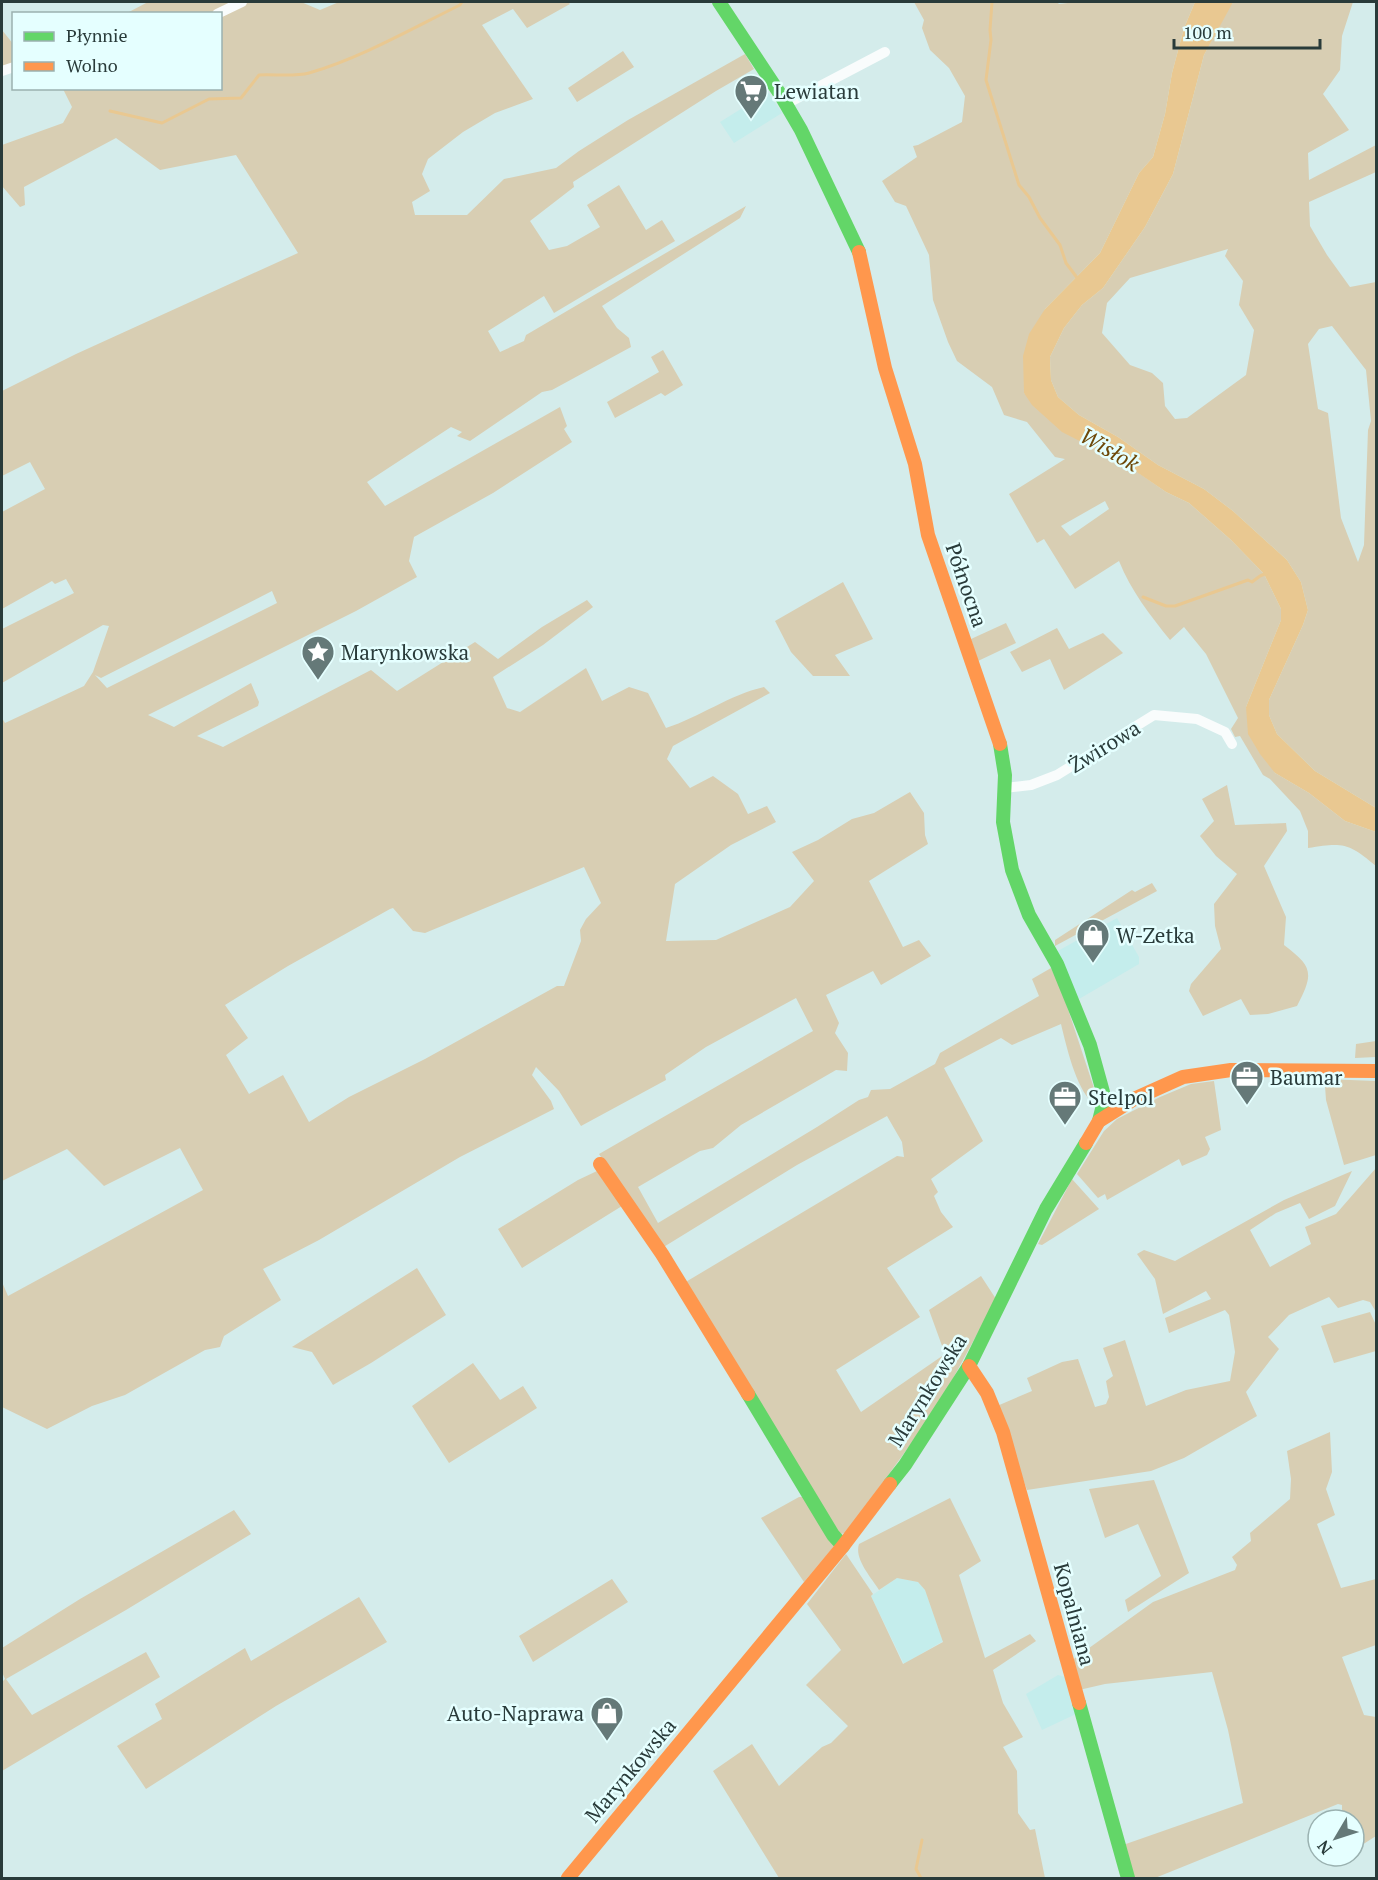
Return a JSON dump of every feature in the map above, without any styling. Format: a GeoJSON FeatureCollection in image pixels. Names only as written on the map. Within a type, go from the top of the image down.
{"type":"FeatureCollection","features":[{"type":"Feature","properties":{"kind":"street"},"geometry":{"type":"LineString","coordinates":[[221,12],[242,2]]}},
{"type":"Feature","properties":{"kind":"street","name":"Północna"},"geometry":{"type":"LineString","coordinates":[[719,2],[786,104],[847,223],[858,250],[885,368],[915,464],[928,535],[999,739],[1005,771],[1003,822],[1012,870],[1029,915],[1058,964],[1075,1006],[1100,1079],[1103,1105],[1099,1121]]}},
{"type":"Feature","properties":{"kind":"street"},"geometry":{"type":"LineString","coordinates":[[786,104],[885,52]]}},
{"type":"Feature","properties":{"kind":"street","name":"Żwirowa"},"geometry":{"type":"LineString","coordinates":[[1004,788],[1031,785],[1057,775],[1154,716],[1197,719],[1225,732],[1232,744]]}},
{"type":"Feature","properties":{"kind":"street","name":"Marynkowska"},"geometry":{"type":"LineString","coordinates":[[568,1878],[843,1546],[905,1465],[969,1366],[1046,1209],[1099,1121],[1134,1100],[1183,1077],[1224,1071],[1377,1071]]}},
{"type":"Feature","properties":{"kind":"street"},"geometry":{"type":"LineString","coordinates":[[1100,1079],[1113,1091],[1134,1100]]}},
{"type":"Feature","properties":{"kind":"street"},"geometry":{"type":"LineString","coordinates":[[600,1164],[622,1193],[696,1308],[833,1535],[843,1546]]}},
{"type":"Feature","properties":{"kind":"street","name":"Kopalniana"},"geometry":{"type":"LineString","coordinates":[[969,1366],[981,1380],[997,1414],[1006,1442],[1128,1878]]}},
{"type":"Feature","properties":{"kind":"shaded area"},"geometry":{"type":"Polygon","coordinates":[[[148,2],[301,2],[320,10],[339,2],[568,2],[570,4],[527,28],[513,9],[482,25],[533,99],[495,113],[463,132],[428,159],[422,174],[430,191],[412,202],[415,215],[467,215],[504,179],[556,168],[628,120],[745,54],[754,69],[573,182],[574,187],[530,221],[549,250],[567,246],[600,227],[587,205],[619,185],[646,230],[662,220],[675,241],[554,313],[544,296],[488,331],[500,352],[524,341],[526,335],[746,206],[740,218],[602,306],[617,328],[629,338],[631,347],[552,390],[542,392],[470,441],[457,436],[462,432],[451,427],[367,482],[385,506],[560,407],[567,426],[564,429],[572,442],[493,493],[414,537],[409,561],[417,577],[356,611],[148,715],[174,727],[251,683],[259,702],[258,706],[197,736],[223,747],[371,670],[397,691],[475,642],[498,659],[542,627],[587,600],[593,607],[543,645],[493,677],[507,708],[520,712],[586,668],[602,701],[629,687],[648,693],[666,728],[751,691],[764,687],[770,693],[673,746],[667,759],[690,788],[713,776],[738,794],[748,814],[767,806],[776,822],[731,845],[675,884],[666,941],[716,940],[790,907],[814,881],[792,852],[818,840],[852,819],[874,813],[910,792],[924,813],[925,835],[928,844],[869,881],[903,947],[919,940],[931,956],[881,985],[873,971],[826,995],[839,1023],[835,1033],[848,1053],[847,1071],[836,1070],[741,1125],[713,1148],[700,1151],[638,1187],[658,1223],[859,1100],[868,1097],[871,1090],[890,1089],[935,1064],[940,1053],[1039,996],[1032,979],[1051,968],[1061,988],[1094,1088],[1096,1102],[1092,1102],[1086,1095],[1076,1077],[1061,1024],[1012,1045],[1001,1038],[944,1068],[983,1141],[931,1179],[938,1192],[934,1196],[941,1212],[953,1227],[887,1268],[920,1317],[836,1370],[861,1412],[945,1354],[929,1310],[981,1276],[996,1299],[937,1408],[846,1533],[840,1534],[684,1283],[897,1156],[904,1157],[902,1142],[887,1116],[797,1165],[662,1248],[599,1154],[813,1031],[796,998],[706,1047],[665,1075],[666,1080],[581,1126],[559,1091],[536,1067],[532,1075],[551,1101],[554,1109],[460,1157],[319,1240],[263,1269],[281,1300],[224,1336],[220,1347],[205,1350],[125,1395],[92,1406],[47,1429],[2,1407],[2,1282],[8,1296],[203,1190],[180,1148],[104,1186],[67,1149],[2,1181],[2,718],[5,723],[84,686],[93,672],[109,626],[103,625],[2,683],[2,629],[74,593],[66,579],[55,584],[52,581],[2,609],[2,512],[45,489],[30,462],[2,476],[2,391],[76,354],[298,253],[236,155],[160,170],[116,138],[24,187],[25,205],[20,207],[2,186],[2,145],[63,123],[72,107],[64,90],[222,90],[222,12],[129,12],[148,2]],[[272,591],[101,678],[95,675],[107,688],[277,603],[272,591]],[[584,867],[425,933],[413,931],[393,908],[390,909],[288,966],[225,1005],[248,1038],[226,1055],[249,1094],[283,1075],[309,1122],[349,1097],[425,1059],[557,986],[564,986],[581,941],[580,930],[586,919],[601,903],[584,867]]]}},
{"type":"Feature","properties":{"kind":"shaded area"},"geometry":{"type":"Polygon","coordinates":[[[914,2],[1057,2],[1059,4],[1195,2],[1184,28],[1153,157],[1139,173],[1100,253],[1045,309],[1024,393],[1166,492],[1189,503],[1231,540],[1264,574],[1281,609],[1281,620],[1246,707],[1275,773],[1309,793],[1345,821],[1376,832],[1376,866],[1345,846],[1330,845],[1308,848],[1308,831],[1300,811],[1270,779],[1263,775],[1240,736],[1235,737],[1231,729],[1238,718],[1206,654],[1184,627],[1170,640],[1135,593],[1119,561],[1075,589],[1044,539],[1037,543],[1009,494],[1065,459],[1055,457],[1027,422],[1004,415],[992,387],[957,361],[933,300],[929,255],[906,206],[895,202],[882,181],[917,157],[913,146],[962,122],[965,96],[949,68],[930,50],[922,28],[924,20],[914,2]],[[1105,501],[1061,526],[1070,536],[1109,509],[1105,501]]]}},
{"type":"Feature","properties":{"kind":"shaded area"},"geometry":{"type":"Polygon","coordinates":[[[1232,2],[1353,2],[1342,36],[1340,70],[1323,94],[1349,130],[1308,153],[1309,180],[1376,145],[1376,172],[1309,202],[1310,226],[1350,287],[1376,282],[1376,808],[1315,771],[1277,734],[1269,715],[1269,700],[1308,610],[1301,582],[1287,560],[1233,511],[1204,489],[1158,465],[1118,437],[1079,415],[1058,397],[1051,380],[1050,357],[1064,328],[1082,305],[1103,288],[1145,227],[1173,174],[1204,55],[1232,2]],[[1228,249],[1130,278],[1107,303],[1102,333],[1130,365],[1152,373],[1163,383],[1165,406],[1175,419],[1187,418],[1246,375],[1254,330],[1239,305],[1243,281],[1225,256],[1228,249]],[[1332,326],[1319,329],[1308,344],[1318,409],[1328,413],[1341,518],[1358,562],[1364,545],[1368,430],[1371,421],[1366,370],[1332,326]]]}},
{"type":"Feature","properties":{"kind":"shaded area"},"geometry":{"type":"Polygon","coordinates":[[[2,30],[12,42],[12,63],[2,67],[2,30]]]}},
{"type":"Feature","properties":{"kind":"shaded area"},"geometry":{"type":"Polygon","coordinates":[[[623,51],[634,67],[577,102],[568,88],[623,51]]]}},
{"type":"Feature","properties":{"kind":"shaded area"},"geometry":{"type":"Polygon","coordinates":[[[768,92],[782,113],[734,143],[720,122],[768,92]]]}},
{"type":"Feature","properties":{"kind":"shaded area"},"geometry":{"type":"Polygon","coordinates":[[[663,350],[683,385],[665,396],[661,393],[615,418],[607,402],[659,372],[651,357],[663,350]]]}},
{"type":"Feature","properties":{"kind":"shaded area"},"geometry":{"type":"Polygon","coordinates":[[[843,582],[873,639],[835,655],[850,676],[813,676],[791,652],[775,621],[843,582]]]}},
{"type":"Feature","properties":{"kind":"shaded area"},"geometry":{"type":"Polygon","coordinates":[[[1006,623],[1016,643],[978,661],[971,639],[1006,623]]]}},
{"type":"Feature","properties":{"kind":"shaded area"},"geometry":{"type":"Polygon","coordinates":[[[1057,628],[1069,649],[1103,633],[1123,653],[1064,690],[1050,659],[1022,672],[1010,652],[1057,628]]]}},
{"type":"Feature","properties":{"kind":"shaded area"},"geometry":{"type":"Polygon","coordinates":[[[1227,785],[1235,825],[1286,823],[1287,831],[1264,866],[1286,917],[1284,945],[1301,959],[1308,971],[1308,978],[1297,1006],[1268,1014],[1250,1015],[1241,999],[1203,1016],[1189,991],[1191,984],[1221,949],[1215,926],[1214,904],[1237,874],[1216,856],[1200,836],[1214,821],[1202,799],[1227,785]]]}},
{"type":"Feature","properties":{"kind":"shaded area"},"geometry":{"type":"Polygon","coordinates":[[[1152,883],[1157,891],[1055,946],[1055,940],[1132,890],[1135,892],[1152,883]]]}},
{"type":"Feature","properties":{"kind":"shaded area"},"geometry":{"type":"Polygon","coordinates":[[[1117,918],[1139,957],[1139,964],[1079,999],[1056,952],[1117,918]]]}},
{"type":"Feature","properties":{"kind":"shaded area"},"geometry":{"type":"Polygon","coordinates":[[[1376,1041],[1376,1057],[1355,1058],[1356,1044],[1376,1041]]]}},
{"type":"Feature","properties":{"kind":"shaded area"},"geometry":{"type":"Polygon","coordinates":[[[1272,1077],[1376,1081],[1376,1155],[1344,1165],[1326,1100],[1325,1086],[1273,1084],[1272,1077]]]}},
{"type":"Feature","properties":{"kind":"shaded area"},"geometry":{"type":"Polygon","coordinates":[[[1214,1081],[1221,1130],[1205,1137],[1210,1149],[1207,1155],[1182,1166],[1179,1159],[1107,1200],[1105,1194],[1098,1198],[1077,1174],[1104,1131],[1117,1119],[1191,1084],[1214,1081]]]}},
{"type":"Feature","properties":{"kind":"shaded area"},"geometry":{"type":"Polygon","coordinates":[[[1376,1168],[1376,1312],[1370,1302],[1363,1300],[1338,1308],[1329,1297],[1289,1315],[1268,1337],[1279,1349],[1246,1392],[1257,1416],[1184,1458],[1151,1471],[1027,1490],[997,1406],[1032,1391],[1027,1378],[1062,1362],[1078,1359],[1095,1407],[1106,1404],[1109,1397],[1106,1381],[1113,1376],[1103,1348],[1125,1340],[1146,1406],[1186,1390],[1230,1381],[1235,1352],[1229,1315],[1225,1310],[1169,1333],[1165,1318],[1211,1299],[1206,1291],[1163,1314],[1155,1279],[1137,1254],[1144,1250],[1175,1261],[1284,1200],[1352,1171],[1335,1206],[1309,1219],[1300,1203],[1276,1213],[1250,1230],[1270,1267],[1311,1244],[1305,1227],[1336,1214],[1376,1168]]]}},
{"type":"Feature","properties":{"kind":"shaded area"},"geometry":{"type":"Polygon","coordinates":[[[597,1171],[622,1206],[522,1268],[498,1229],[578,1180],[597,1171]]]}},
{"type":"Feature","properties":{"kind":"shaded area"},"geometry":{"type":"Polygon","coordinates":[[[1072,1179],[1099,1209],[1042,1245],[1038,1244],[1072,1179]]]}},
{"type":"Feature","properties":{"kind":"shaded area"},"geometry":{"type":"Polygon","coordinates":[[[417,1268],[446,1315],[371,1363],[333,1385],[312,1352],[292,1347],[417,1268]]]}},
{"type":"Feature","properties":{"kind":"shaded area"},"geometry":{"type":"Polygon","coordinates":[[[1370,1312],[1376,1325],[1376,1351],[1334,1363],[1321,1326],[1370,1312]]]}},
{"type":"Feature","properties":{"kind":"shaded area"},"geometry":{"type":"Polygon","coordinates":[[[473,1363],[500,1400],[523,1386],[537,1408],[449,1463],[412,1406],[473,1363]]]}},
{"type":"Feature","properties":{"kind":"shaded area"},"geometry":{"type":"Polygon","coordinates":[[[1330,1432],[1332,1472],[1326,1489],[1335,1515],[1317,1524],[1341,1588],[1376,1579],[1376,1645],[1342,1657],[1364,1715],[1376,1717],[1376,1836],[1366,1842],[1366,1808],[1342,1808],[1342,1805],[1338,1804],[1328,1808],[1306,1808],[1306,1817],[1155,1878],[1133,1878],[1123,1845],[1243,1803],[1228,1730],[1212,1672],[1105,1684],[1079,1690],[1071,1661],[1153,1602],[1235,1570],[1237,1565],[1232,1557],[1251,1541],[1250,1533],[1290,1499],[1291,1479],[1287,1451],[1330,1432]]]}},
{"type":"Feature","properties":{"kind":"shaded area"},"geometry":{"type":"Polygon","coordinates":[[[1154,1480],[1189,1573],[1128,1612],[1125,1600],[1161,1576],[1138,1524],[1105,1538],[1089,1489],[1154,1480]]]}},
{"type":"Feature","properties":{"kind":"shaded area"},"geometry":{"type":"Polygon","coordinates":[[[799,1497],[806,1497],[835,1545],[804,1582],[761,1518],[799,1497]]]}},
{"type":"Feature","properties":{"kind":"shaded area"},"geometry":{"type":"Polygon","coordinates":[[[950,1498],[981,1561],[959,1575],[985,1658],[1030,1634],[1036,1641],[993,1670],[1003,1703],[1023,1737],[1003,1747],[1017,1771],[1018,1813],[1030,1830],[1035,1829],[1045,1878],[779,1878],[713,1771],[752,1744],[779,1786],[848,1726],[806,1685],[841,1650],[807,1604],[846,1554],[873,1594],[871,1596],[903,1664],[943,1642],[925,1590],[918,1582],[897,1578],[879,1590],[864,1568],[858,1550],[859,1544],[950,1498]]]}},
{"type":"Feature","properties":{"kind":"shaded area"},"geometry":{"type":"Polygon","coordinates":[[[234,1510],[251,1534],[6,1679],[32,1715],[146,1652],[160,1677],[2,1771],[2,1682],[5,1679],[2,1672],[2,1648],[80,1599],[234,1510]]]}},
{"type":"Feature","properties":{"kind":"shaded area"},"geometry":{"type":"Polygon","coordinates":[[[897,1578],[918,1582],[925,1590],[943,1641],[904,1664],[871,1596],[897,1578]]]}},
{"type":"Feature","properties":{"kind":"shaded area"},"geometry":{"type":"Polygon","coordinates":[[[612,1579],[628,1602],[533,1662],[519,1636],[612,1579]]]}},
{"type":"Feature","properties":{"kind":"shaded area"},"geometry":{"type":"Polygon","coordinates":[[[359,1597],[387,1642],[276,1706],[146,1789],[117,1746],[162,1719],[155,1704],[245,1648],[251,1661],[359,1597]]]}},
{"type":"Feature","properties":{"kind":"shaded area"},"geometry":{"type":"Polygon","coordinates":[[[1058,1675],[1065,1677],[1076,1714],[1042,1730],[1026,1694],[1058,1675]]]}},
{"type":"Feature","properties":{"kind":"water","name":"Wisłok"},"geometry":{"type":"Polygon","coordinates":[[[1195,2],[1232,2],[1232,4],[1204,55],[1173,174],[1145,227],[1103,288],[1082,305],[1064,328],[1050,357],[1051,380],[1058,397],[1079,415],[1118,437],[1158,465],[1204,489],[1233,511],[1287,560],[1301,582],[1308,610],[1269,700],[1269,715],[1277,734],[1315,771],[1376,808],[1376,832],[1345,821],[1309,793],[1275,773],[1248,734],[1246,707],[1281,620],[1281,609],[1264,574],[1231,540],[1189,503],[1166,492],[1125,464],[1062,432],[1032,405],[1024,393],[1023,356],[1029,334],[1045,309],[1100,253],[1139,173],[1153,157],[1184,28],[1195,2]]]}},
{"type":"Feature","properties":{"kind":"waterway"},"geometry":{"type":"LineString","coordinates":[[110,111],[162,123],[209,99],[241,98],[259,75],[309,73],[347,60],[405,33],[462,2]]}},
{"type":"Feature","properties":{"kind":"waterway"},"geometry":{"type":"LineString","coordinates":[[992,2],[991,40],[986,80],[1019,185],[1060,245],[1066,263],[1078,279]]}},
{"type":"Feature","properties":{"kind":"waterway"},"geometry":{"type":"LineString","coordinates":[[1143,597],[1166,606],[1175,606],[1248,580],[1252,582],[1267,573]]}},
{"type":"Feature","properties":{"kind":"waterway"},"geometry":{"type":"LineString","coordinates":[[921,1878],[916,1869],[922,1840]]}},
{"type":"Feature","properties":{"kind":"traffic: fast"},"geometry":{"type":"LineString","coordinates":[[719,2],[801,130],[859,252]]}},
{"type":"Feature","properties":{"kind":"traffic: fast"},"geometry":{"type":"LineString","coordinates":[[1000,744],[1005,775],[1003,822],[1012,870],[1029,915],[1057,964],[1090,1045],[1103,1092],[1099,1121]]}},
{"type":"Feature","properties":{"kind":"traffic: fast"},"geometry":{"type":"LineString","coordinates":[[890,1484],[905,1465],[969,1366],[1046,1209],[1086,1143]]}},
{"type":"Feature","properties":{"kind":"traffic: fast"},"geometry":{"type":"LineString","coordinates":[[748,1394],[833,1535],[843,1546]]}},
{"type":"Feature","properties":{"kind":"traffic: fast"},"geometry":{"type":"LineString","coordinates":[[1079,1703],[1128,1878]]}},
{"type":"Feature","properties":{"kind":"traffic: slow"},"geometry":{"type":"LineString","coordinates":[[859,252],[885,368],[915,464],[928,535],[1000,744]]}},
{"type":"Feature","properties":{"kind":"traffic: slow"},"geometry":{"type":"LineString","coordinates":[[1086,1143],[1099,1121],[1134,1099],[1183,1077],[1231,1070],[1376,1071]]}},
{"type":"Feature","properties":{"kind":"traffic: slow"},"geometry":{"type":"LineString","coordinates":[[600,1164],[662,1254],[748,1394]]}},
{"type":"Feature","properties":{"kind":"traffic: slow"},"geometry":{"type":"LineString","coordinates":[[969,1366],[987,1393],[1003,1432],[1079,1703]]}},
{"type":"Feature","properties":{"kind":"traffic: slow"},"geometry":{"type":"LineString","coordinates":[[568,1878],[843,1546],[890,1484]]}},
{"type":"Feature","properties":{"kind":"place","name":"Lewiatan"},"geometry":{"type":"Point","coordinates":[751,120]}},
{"type":"Feature","properties":{"kind":"place","name":"Marynkowska"},"geometry":{"type":"Point","coordinates":[318,681]}},
{"type":"Feature","properties":{"kind":"place","name":"W-Zetka"},"geometry":{"type":"Point","coordinates":[1093,964]}},
{"type":"Feature","properties":{"kind":"place","name":"Baumar"},"geometry":{"type":"Point","coordinates":[1247,1106]}},
{"type":"Feature","properties":{"kind":"place","name":"Stelpol"},"geometry":{"type":"Point","coordinates":[1065,1126]}},
{"type":"Feature","properties":{"kind":"place","name":"Auto-Naprawa"},"geometry":{"type":"Point","coordinates":[607,1742]}}]}
